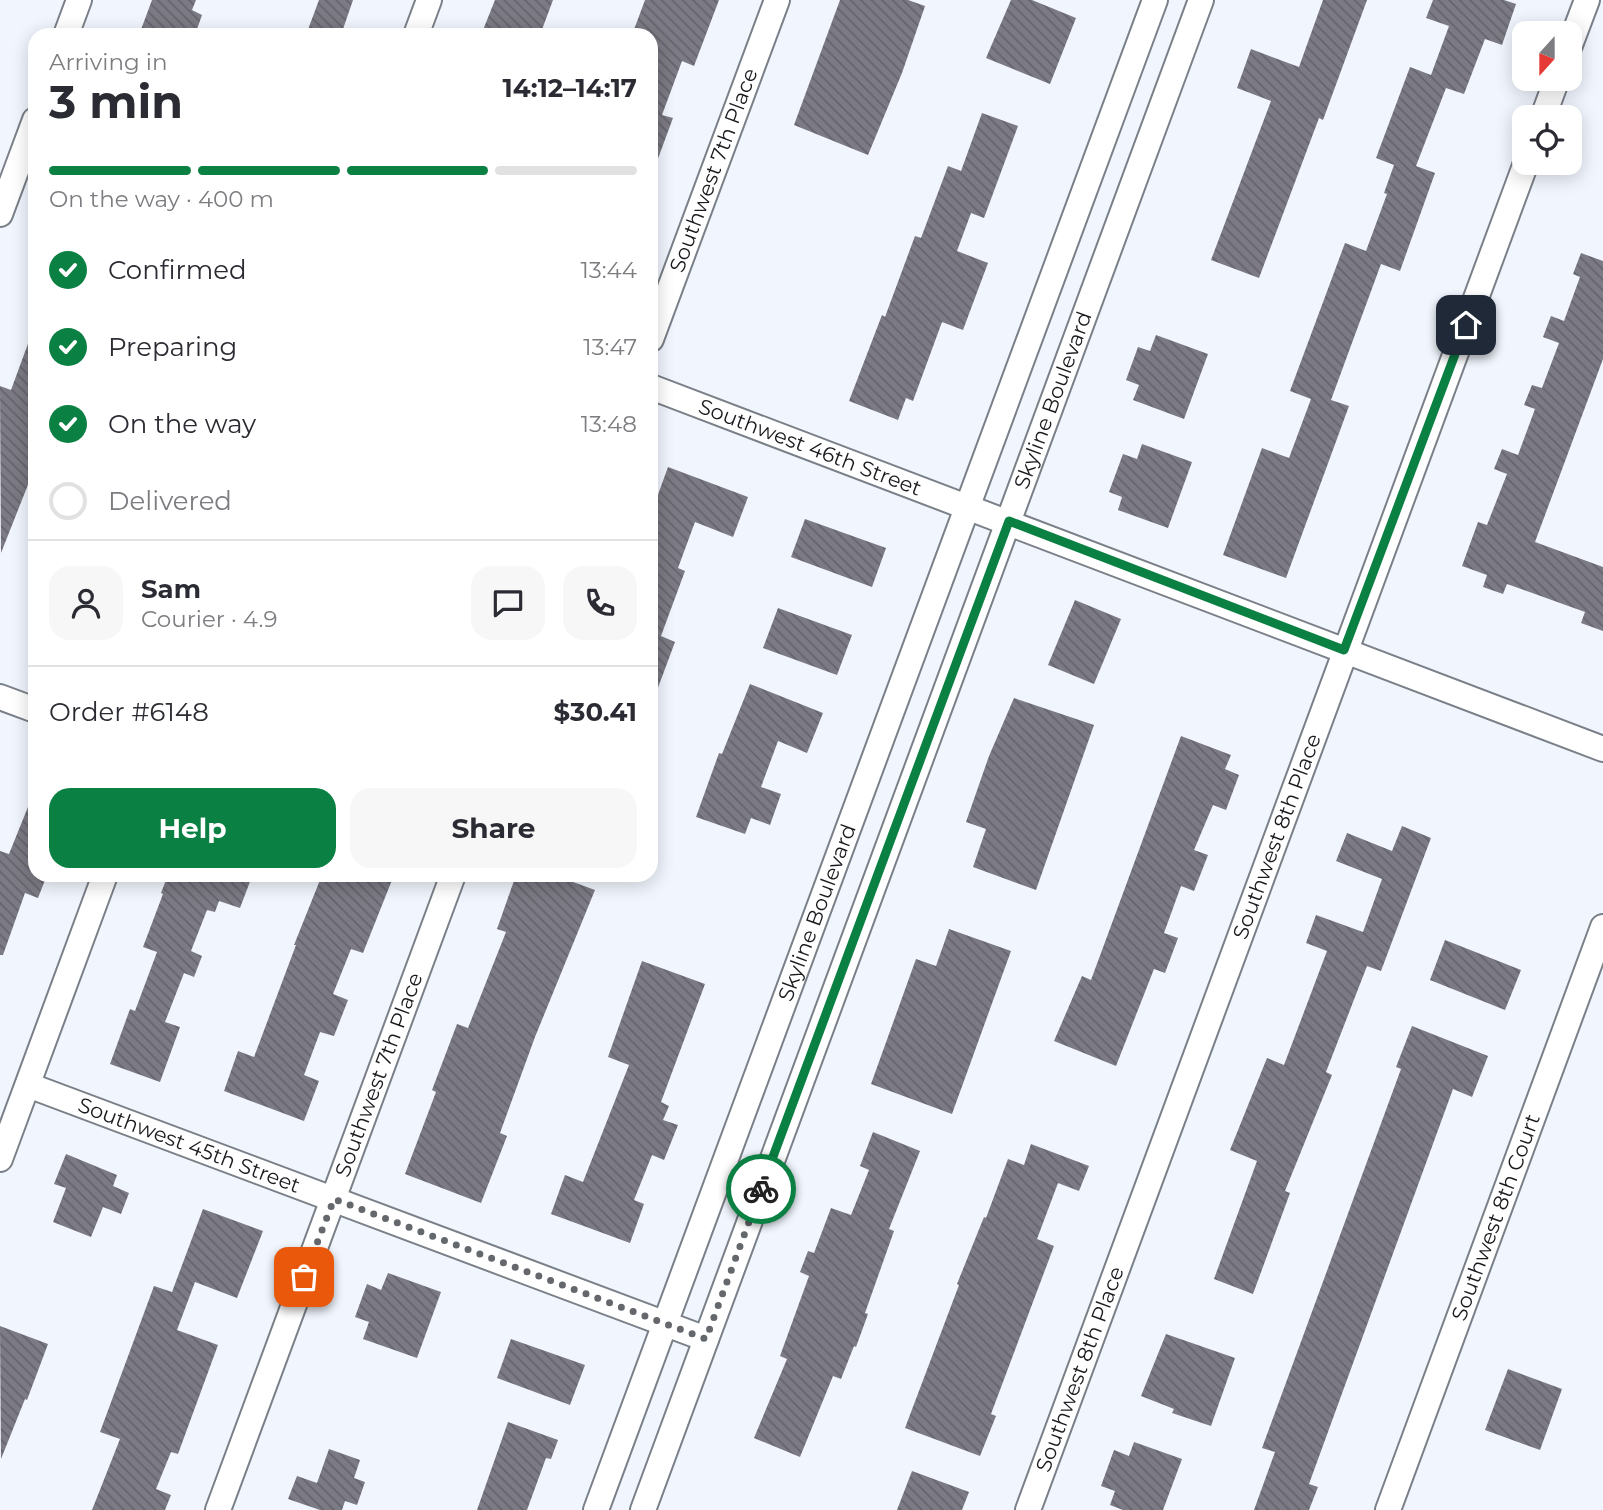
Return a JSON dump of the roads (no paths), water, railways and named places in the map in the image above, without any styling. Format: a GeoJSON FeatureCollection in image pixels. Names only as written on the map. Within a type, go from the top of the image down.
{"type":"FeatureCollection","features":[{"type":"Feature","properties":{"kind":"street"},"geometry":{"type":"LineString","coordinates":[[69,28],[79,0]]}},
{"type":"Feature","properties":{"kind":"street"},"geometry":{"type":"LineString","coordinates":[[419,28],[429,0]]}},
{"type":"Feature","properties":{"kind":"street","name":"Southwest 7th Place"},"geometry":{"type":"LineString","coordinates":[[658,320],[777,0]]}},
{"type":"Feature","properties":{"kind":"street","name":"Skyline Boulevard"},"geometry":{"type":"LineString","coordinates":[[596,1510],[1155,0]]}},
{"type":"Feature","properties":{"kind":"street","name":"Skyline Boulevard"},"geometry":{"type":"LineString","coordinates":[[643,1510],[1201,0]]}},
{"type":"Feature","properties":{"kind":"street"},"geometry":{"type":"LineString","coordinates":[[1582,24],[1591,8]]}},
{"type":"Feature","properties":{"kind":"street"},"geometry":{"type":"LineString","coordinates":[[0,214],[28,139]]}},
{"type":"Feature","properties":{"kind":"street","name":"Southwest 8th Place"},"geometry":{"type":"LineString","coordinates":[[1028,1510],[1522,175]]}},
{"type":"Feature","properties":{"kind":"street","name":"Southwest 46th Street"},"geometry":{"type":"LineString","coordinates":[[658,390],[1009,521]]}},
{"type":"Feature","properties":{"kind":"street"},"geometry":{"type":"LineString","coordinates":[[1009,521],[1603,749]]}},
{"type":"Feature","properties":{"kind":"street"},"geometry":{"type":"LineString","coordinates":[[0,697],[28,707]]}},
{"type":"Feature","properties":{"kind":"street"},"geometry":{"type":"LineString","coordinates":[[0,1160],[102,882]]}},
{"type":"Feature","properties":{"kind":"street","name":"Southwest 7th Place"},"geometry":{"type":"LineString","coordinates":[[218,1510],[450,882]]}},
{"type":"Feature","properties":{"kind":"street","name":"Southwest 8th Court"},"geometry":{"type":"LineString","coordinates":[[1388,1510],[1603,927]]}},
{"type":"Feature","properties":{"kind":"street","name":"Southwest 45th Street"},"geometry":{"type":"LineString","coordinates":[[27,1085],[706,1339]]}}]}
